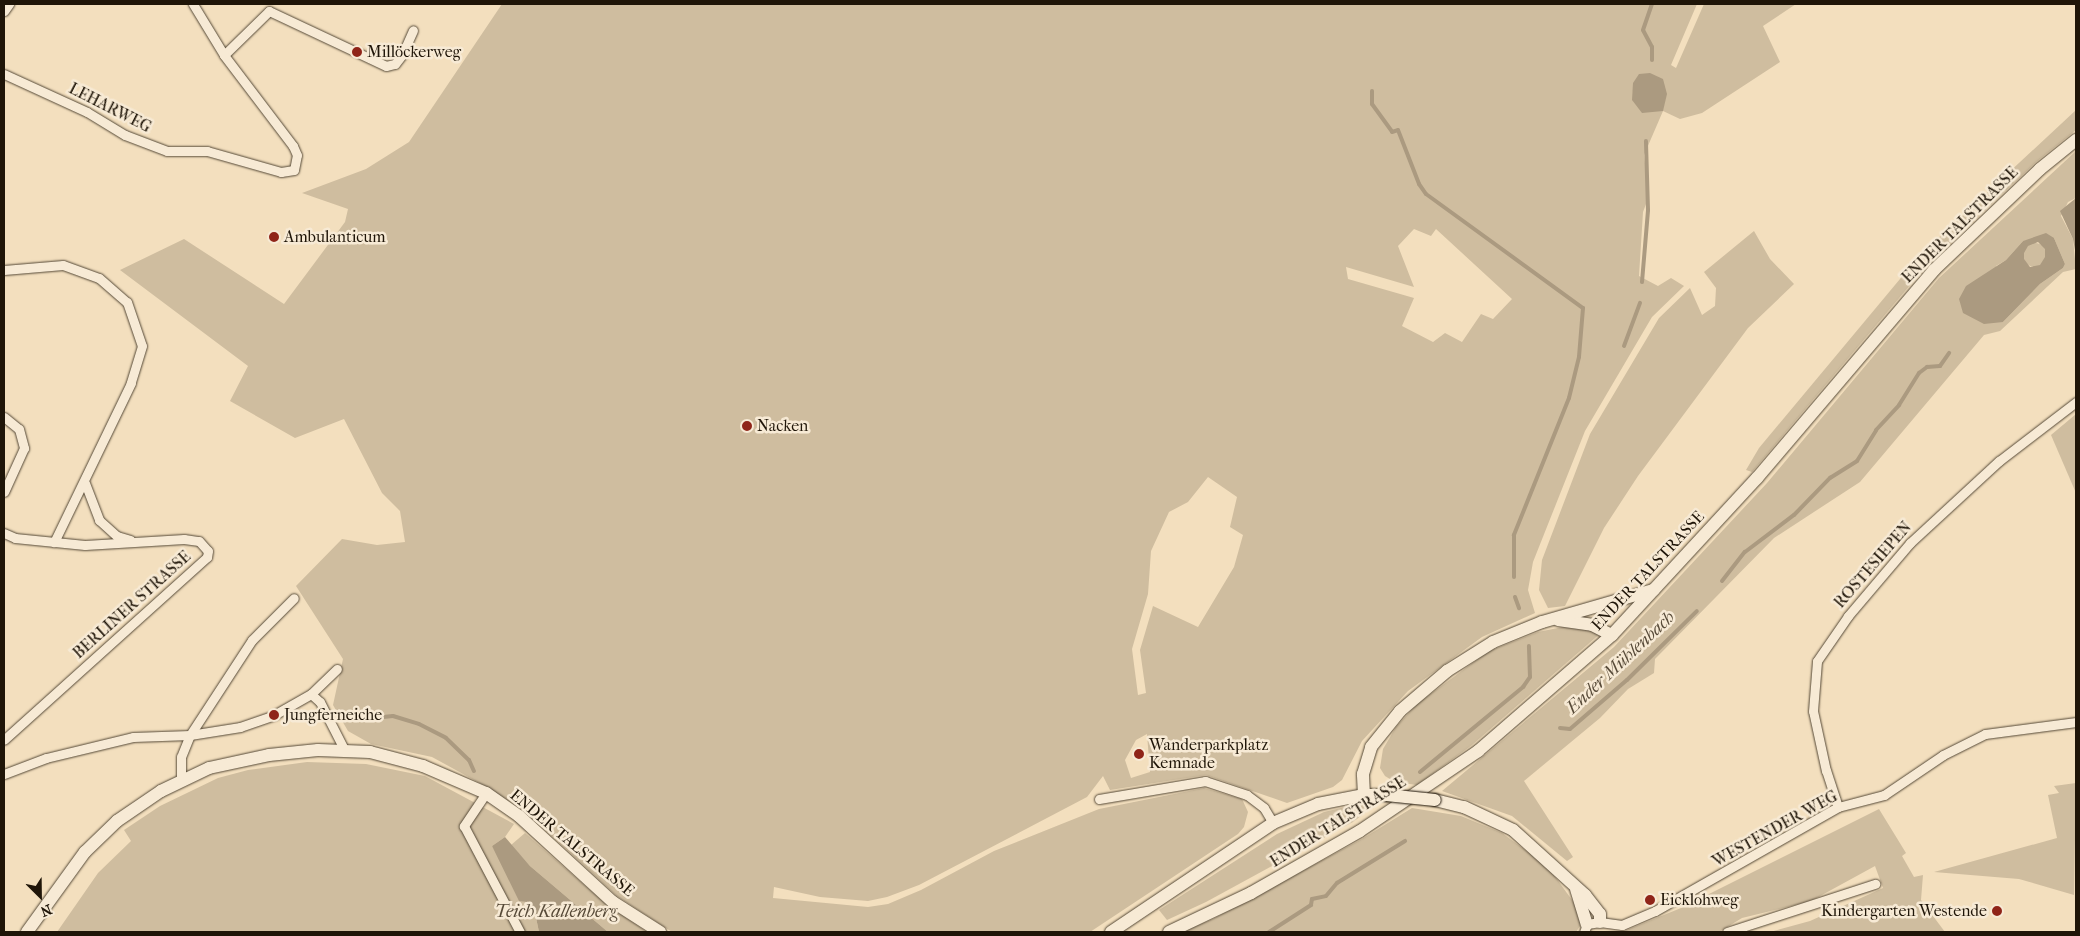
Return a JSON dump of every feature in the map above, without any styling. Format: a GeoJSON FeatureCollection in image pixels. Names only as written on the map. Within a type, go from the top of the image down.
{"type":"FeatureCollection","features":[{"type":"Feature","properties":{"kind":"main road","name":"ENDER TALSTRASSE"},"geometry":{"type":"LineString","coordinates":[[1169,932],[1251,893],[1360,831],[1478,751],[1612,635],[1757,478],[1934,270],[2040,169],[2076,140]]}},
{"type":"Feature","properties":{"kind":"main road"},"geometry":{"type":"LineString","coordinates":[[1364,795],[1363,774],[1371,748],[1400,711],[1447,671],[1493,642],[1548,620],[1655,590]]}},
{"type":"Feature","properties":{"kind":"main road"},"geometry":{"type":"LineString","coordinates":[[1548,620],[1592,625],[1612,635]]}},
{"type":"Feature","properties":{"kind":"main road","name":"ENDER TALSTRASSE"},"geometry":{"type":"LineString","coordinates":[[27,932],[85,852],[117,822],[181,780],[209,768],[269,755],[345,751],[370,752],[423,766],[486,793],[519,816],[613,902],[660,932]]}},
{"type":"Feature","properties":{"kind":"main road"},"geometry":{"type":"LineString","coordinates":[[1110,932],[1273,823],[1318,804],[1364,795],[1386,795],[1435,800],[1464,807],[1512,830],[1553,864],[1576,890],[1594,905],[1599,927]]}},
{"type":"Feature","properties":{"kind":"main road"},"geometry":{"type":"LineString","coordinates":[[1576,890],[1586,928]]}},
{"type":"Feature","properties":{"kind":"street"},"geometry":{"type":"LineString","coordinates":[[4,11],[8,4]]}},
{"type":"Feature","properties":{"kind":"street"},"geometry":{"type":"LineString","coordinates":[[193,4],[224,55],[269,11],[386,66],[395,64],[402,55],[413,30]]}},
{"type":"Feature","properties":{"kind":"street","name":"LEHARWEG"},"geometry":{"type":"LineString","coordinates":[[4,74],[87,112],[125,135],[167,151],[207,151],[281,172],[294,170],[297,155],[293,146],[224,55]]}},
{"type":"Feature","properties":{"kind":"street"},"geometry":{"type":"LineString","coordinates":[[4,270],[63,265],[100,278],[127,302],[137,324],[142,346],[137,369],[85,483],[54,542]]}},
{"type":"Feature","properties":{"kind":"street","name":"ROSTESIEPEN"},"geometry":{"type":"LineString","coordinates":[[1838,807],[1826,771],[1813,711],[1816,661],[1848,616],[1910,543],[1999,461],[2076,402]]}},
{"type":"Feature","properties":{"kind":"street"},"geometry":{"type":"LineString","coordinates":[[4,417],[19,429],[24,448],[4,492]]}},
{"type":"Feature","properties":{"kind":"street"},"geometry":{"type":"LineString","coordinates":[[85,483],[99,520],[117,536],[137,542]]}},
{"type":"Feature","properties":{"kind":"street","name":"BERLINER STRASSE"},"geometry":{"type":"LineString","coordinates":[[4,533],[15,538],[85,545],[184,539],[200,541],[208,550],[207,557],[4,740]]}},
{"type":"Feature","properties":{"kind":"street"},"geometry":{"type":"LineString","coordinates":[[181,780],[181,757],[190,735],[252,640],[294,598]]}},
{"type":"Feature","properties":{"kind":"street"},"geometry":{"type":"LineString","coordinates":[[4,774],[46,758],[125,738],[190,735],[240,727],[274,715],[310,694],[337,669]]}},
{"type":"Feature","properties":{"kind":"street"},"geometry":{"type":"LineString","coordinates":[[310,694],[320,702],[345,751]]}},
{"type":"Feature","properties":{"kind":"street","name":"WESTENDER WEG"},"geometry":{"type":"LineString","coordinates":[[1586,928],[1622,926],[1655,911],[1838,807],[1884,795],[1943,755],[1985,734],[2076,722]]}},
{"type":"Feature","properties":{"kind":"street"},"geometry":{"type":"LineString","coordinates":[[1099,799],[1205,781],[1247,795],[1264,808],[1273,823]]}},
{"type":"Feature","properties":{"kind":"street"},"geometry":{"type":"LineString","coordinates":[[486,793],[464,826],[520,932]]}},
{"type":"Feature","properties":{"kind":"street"},"geometry":{"type":"LineString","coordinates":[[1727,932],[1875,884]]}},
{"type":"Feature","properties":{"kind":"shaded area"},"geometry":{"type":"Polygon","coordinates":[[[502,4],[1697,4],[1671,65],[1676,68],[1704,4],[1796,4],[1763,26],[1780,62],[1702,113],[1680,119],[1663,111],[1644,155],[1649,196],[1643,212],[1639,276],[1658,286],[1671,278],[1684,286],[1652,317],[1585,431],[1533,562],[1528,590],[1535,613],[1482,637],[1408,691],[1362,741],[1342,780],[1333,787],[1287,803],[1206,775],[1110,790],[1103,776],[1087,797],[919,885],[887,897],[868,901],[820,897],[774,887],[773,898],[868,907],[888,904],[921,890],[994,851],[1099,809],[1204,788],[1242,799],[1248,812],[1244,827],[1238,834],[1090,932],[672,932],[617,896],[525,811],[485,786],[432,757],[371,744],[348,731],[333,705],[343,659],[296,586],[342,539],[377,545],[405,542],[400,511],[382,493],[344,419],[295,438],[230,401],[248,366],[120,270],[184,239],[284,304],[345,222],[348,209],[302,193],[366,169],[409,142],[502,4]],[[1414,229],[1398,246],[1414,287],[1346,267],[1348,279],[1414,298],[1402,326],[1433,342],[1445,333],[1462,342],[1481,314],[1493,319],[1512,299],[1436,229],[1431,236],[1414,229]],[[1208,477],[1188,502],[1169,512],[1151,551],[1148,594],[1132,649],[1138,695],[1146,693],[1140,650],[1153,606],[1198,627],[1234,567],[1243,535],[1230,527],[1237,497],[1208,477]],[[1147,734],[1136,740],[1125,760],[1131,778],[1150,772],[1147,734]]]}},
{"type":"Feature","properties":{"kind":"shaded area"},"geometry":{"type":"Polygon","coordinates":[[[2076,110],[2076,130],[2036,162],[1927,265],[1752,472],[1746,470],[1759,448],[1920,255],[2076,110]]]}},
{"type":"Feature","properties":{"kind":"shaded area"},"geometry":{"type":"Polygon","coordinates":[[[2076,151],[2076,198],[2068,202],[2061,216],[2073,239],[2076,269],[2063,272],[2000,331],[1984,335],[1860,482],[1774,538],[1655,659],[1654,673],[1628,689],[1600,718],[1524,781],[1573,857],[1567,861],[1512,816],[1442,791],[1614,647],[1767,483],[1939,278],[2076,151]],[[2054,238],[2023,241],[2006,260],[1996,266],[2003,322],[2040,284],[2063,268],[2065,264],[2054,238]]]}},
{"type":"Feature","properties":{"kind":"shaded area"},"geometry":{"type":"Polygon","coordinates":[[[1754,231],[1770,259],[1794,284],[1748,328],[1638,476],[1604,528],[1565,606],[1548,608],[1539,590],[1542,560],[1590,434],[1659,318],[1690,288],[1702,315],[1715,306],[1716,288],[1704,272],[1754,231]]]}},
{"type":"Feature","properties":{"kind":"shaded area"},"geometry":{"type":"Polygon","coordinates":[[[2035,243],[2043,247],[2047,255],[2043,263],[2035,267],[2027,263],[2023,255],[2027,247],[2035,243]]]}},
{"type":"Feature","properties":{"kind":"shaded area"},"geometry":{"type":"Polygon","coordinates":[[[2076,414],[2076,493],[2051,435],[2076,414]]]}},
{"type":"Feature","properties":{"kind":"shaded area"},"geometry":{"type":"Polygon","coordinates":[[[1573,625],[1602,632],[1472,745],[1417,785],[1395,782],[1385,776],[1380,768],[1383,749],[1396,727],[1417,704],[1489,651],[1538,632],[1573,625]]]}},
{"type":"Feature","properties":{"kind":"shaded area"},"geometry":{"type":"Polygon","coordinates":[[[307,762],[366,764],[425,776],[514,824],[505,837],[492,846],[534,908],[539,932],[57,932],[98,873],[131,841],[124,830],[160,806],[218,778],[248,770],[307,762]]]}},
{"type":"Feature","properties":{"kind":"shaded area"},"geometry":{"type":"Polygon","coordinates":[[[2076,783],[2074,895],[2019,879],[1934,872],[2057,838],[2048,795],[2059,793],[2054,786],[2076,783]]]}},
{"type":"Feature","properties":{"kind":"shaded area"},"geometry":{"type":"Polygon","coordinates":[[[1366,802],[1375,805],[1353,822],[1206,902],[1167,920],[1159,910],[1277,834],[1324,812],[1366,802]]]}},
{"type":"Feature","properties":{"kind":"shaded area"},"geometry":{"type":"Polygon","coordinates":[[[1412,808],[1461,816],[1502,833],[1548,867],[1580,911],[1580,926],[1576,932],[1181,932],[1213,919],[1362,839],[1412,808]]]}},
{"type":"Feature","properties":{"kind":"shaded area"},"geometry":{"type":"Polygon","coordinates":[[[1879,809],[1906,853],[1902,856],[1914,877],[1923,875],[1921,900],[1945,932],[1770,932],[1810,921],[1883,888],[1875,866],[1811,901],[1742,918],[1719,932],[1622,932],[1681,908],[1879,809]]]}},
{"type":"Feature","properties":{"kind":"shaded area"},"geometry":{"type":"Polygon","coordinates":[[[525,833],[607,905],[647,932],[608,932],[530,866],[511,845],[525,833]]]}},
{"type":"Feature","properties":{"kind":"water"},"geometry":{"type":"Polygon","coordinates":[[[1650,73],[1663,79],[1667,94],[1663,111],[1642,113],[1632,100],[1633,83],[1639,74],[1650,73]]]}},
{"type":"Feature","properties":{"kind":"water"},"geometry":{"type":"Polygon","coordinates":[[[2076,198],[2076,256],[2073,239],[2060,211],[2076,198]]]}},
{"type":"Feature","properties":{"kind":"water"},"geometry":{"type":"Polygon","coordinates":[[[2046,233],[2054,238],[2065,264],[2063,268],[2040,284],[2003,322],[1984,324],[1963,313],[1959,299],[1966,286],[2006,260],[2023,241],[2046,233]],[[2038,242],[2028,246],[2024,253],[2024,259],[2030,267],[2040,265],[2045,257],[2045,249],[2038,242]]]}},
{"type":"Feature","properties":{"kind":"water","name":"Teich Kallenberg"},"geometry":{"type":"Polygon","coordinates":[[[505,837],[530,866],[608,932],[539,932],[534,908],[528,902],[519,901],[492,846],[505,837]]]}},
{"type":"Feature","properties":{"kind":"waterway"},"geometry":{"type":"LineString","coordinates":[[1652,4],[1643,30],[1652,47],[1652,60]]}},
{"type":"Feature","properties":{"kind":"waterway"},"geometry":{"type":"LineString","coordinates":[[1372,91],[1372,104],[1392,132],[1398,130],[1419,184],[1426,194],[1583,308],[1579,357],[1569,398],[1514,535],[1514,577]]}},
{"type":"Feature","properties":{"kind":"waterway"},"geometry":{"type":"LineString","coordinates":[[1642,282],[1648,210],[1646,141]]}},
{"type":"Feature","properties":{"kind":"waterway"},"geometry":{"type":"LineString","coordinates":[[1624,346],[1640,303]]}},
{"type":"Feature","properties":{"kind":"waterway","name":"Ender Mühlenbach"},"geometry":{"type":"LineString","coordinates":[[1722,581],[1745,552],[1794,515],[1830,478],[1857,461],[1876,430],[1899,405],[1919,373],[1927,367],[1940,366],[1949,353]]}},
{"type":"Feature","properties":{"kind":"waterway"},"geometry":{"type":"LineString","coordinates":[[1515,597],[1519,608]]}},
{"type":"Feature","properties":{"kind":"waterway","name":"Ender Mühlenbach"},"geometry":{"type":"LineString","coordinates":[[1560,728],[1570,729],[1627,680],[1697,611]]}},
{"type":"Feature","properties":{"kind":"waterway"},"geometry":{"type":"LineString","coordinates":[[1420,772],[1523,687],[1530,677],[1529,646]]}},
{"type":"Feature","properties":{"kind":"waterway","name":"Ender Mühlenbach"},"geometry":{"type":"LineString","coordinates":[[355,720],[393,716],[419,724],[446,738],[469,760],[474,771]]}},
{"type":"Feature","properties":{"kind":"waterway","name":"Ender Mühlenbach"},"geometry":{"type":"LineString","coordinates":[[1269,932],[1311,905],[1312,899],[1326,896],[1337,883],[1405,841]]}},
{"type":"Feature","properties":{"kind":"place","name":"Millöckerweg"},"geometry":{"type":"Point","coordinates":[357,52]}},
{"type":"Feature","properties":{"kind":"place","name":"Ambulanticum"},"geometry":{"type":"Point","coordinates":[274,237]}},
{"type":"Feature","properties":{"kind":"place","name":"Nacken"},"geometry":{"type":"Point","coordinates":[747,426]}},
{"type":"Feature","properties":{"kind":"place","name":"Jungferneiche"},"geometry":{"type":"Point","coordinates":[274,715]}},
{"type":"Feature","properties":{"kind":"place","name":"Wanderparkplatz Kemnade"},"geometry":{"type":"Point","coordinates":[1139,754]}},
{"type":"Feature","properties":{"kind":"place","name":"Eicklohweg"},"geometry":{"type":"Point","coordinates":[1650,900]}},
{"type":"Feature","properties":{"kind":"place","name":"Kindergarten Westende"},"geometry":{"type":"Point","coordinates":[1997,911]}}]}
